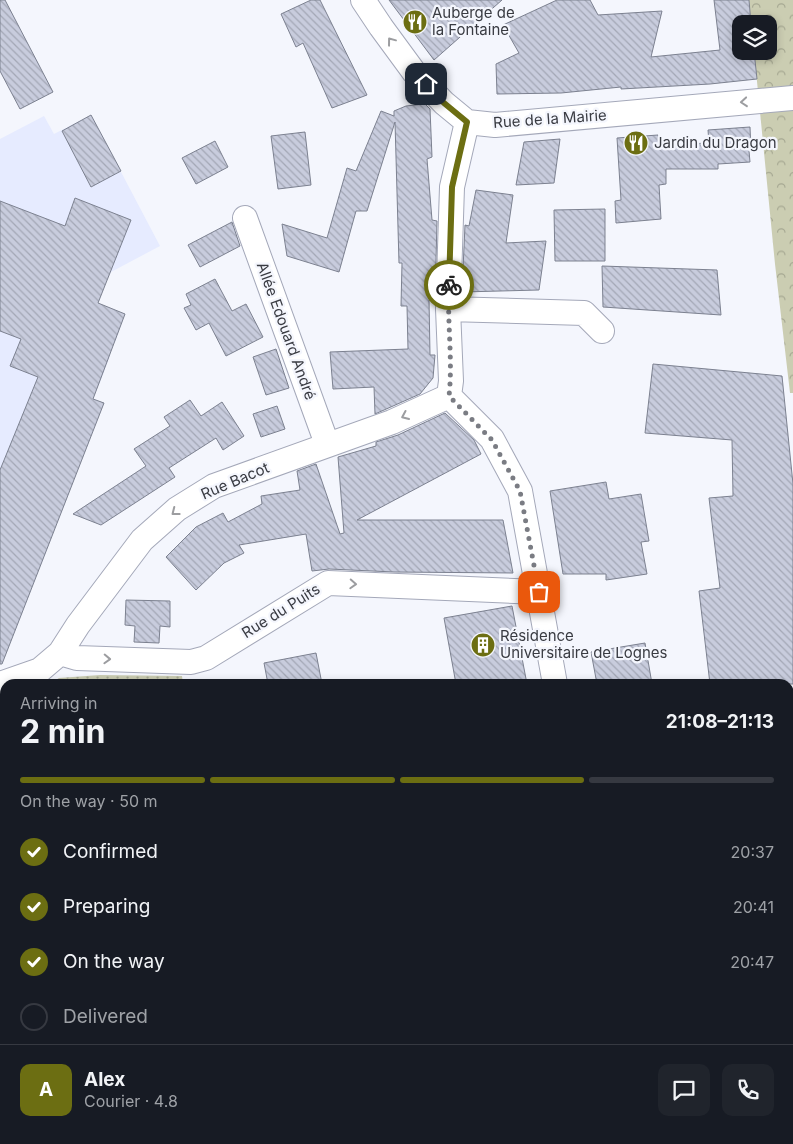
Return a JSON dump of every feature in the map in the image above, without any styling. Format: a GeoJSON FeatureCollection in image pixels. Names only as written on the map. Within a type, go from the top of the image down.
{"type":"FeatureCollection","features":[{"type":"Feature","properties":{"kind":"street"},"geometry":{"type":"LineString","coordinates":[[363,0],[414,72],[444,103],[467,122],[452,187],[448,309],[451,381],[449,396],[492,440],[520,491],[554,679]]}},
{"type":"Feature","properties":{"kind":"street","name":"Rue de la Mairie"},"geometry":{"type":"LineString","coordinates":[[467,122],[495,125],[793,98]]}},
{"type":"Feature","properties":{"kind":"street","name":"Allée Edouard André"},"geometry":{"type":"LineString","coordinates":[[245,218],[328,444]]}},
{"type":"Feature","properties":{"kind":"street"},"geometry":{"type":"LineString","coordinates":[[448,309],[584,313],[602,331]]}},
{"type":"Feature","properties":{"kind":"street","name":"Rue Bacot"},"geometry":{"type":"LineString","coordinates":[[14,679],[40,670],[60,653],[142,540],[177,509],[214,486],[392,422],[449,396]]}},
{"type":"Feature","properties":{"kind":"street","name":"Rue du Puits"},"geometry":{"type":"LineString","coordinates":[[60,653],[77,658],[191,662],[206,658],[328,583],[540,595]]}},
{"type":"Feature","properties":{"kind":"shaded area"},"geometry":{"type":"Polygon","coordinates":[[[91,115],[160,246],[111,272],[109,276],[86,268],[93,317],[98,303],[125,314],[115,342],[101,336],[96,350],[110,356],[99,385],[84,380],[79,394],[104,403],[12,637],[0,632],[0,139],[44,116],[54,134],[91,115]]]}},
{"type":"Feature","properties":{"kind":"green space"},"geometry":{"type":"Polygon","coordinates":[[[749,0],[793,0],[793,393],[790,393],[775,264],[755,60],[777,60],[777,15],[750,15],[749,0]]]}},
{"type":"Feature","properties":{"kind":"green space"},"geometry":{"type":"Polygon","coordinates":[[[100,675],[182,676],[182,679],[58,679],[100,675]]]}},
{"type":"Feature","properties":{"kind":"building"},"geometry":{"type":"Polygon","coordinates":[[[0,0],[5,0],[53,92],[20,109],[0,71],[0,0]]]}},
{"type":"Feature","properties":{"kind":"building"},"geometry":{"type":"Polygon","coordinates":[[[311,0],[320,0],[367,95],[332,108],[303,43],[296,47],[281,14],[311,0]]]}},
{"type":"Feature","properties":{"kind":"building"},"geometry":{"type":"Polygon","coordinates":[[[389,0],[502,0],[434,60],[389,0]]]}},
{"type":"Feature","properties":{"kind":"building"},"geometry":{"type":"Polygon","coordinates":[[[557,0],[590,0],[598,15],[662,11],[651,57],[720,50],[714,0],[749,0],[750,15],[732,15],[732,60],[755,60],[757,79],[710,84],[621,89],[621,87],[561,93],[497,94],[496,64],[519,53],[503,25],[557,0]]]}},
{"type":"Feature","properties":{"kind":"building"},"geometry":{"type":"Polygon","coordinates":[[[425,104],[430,109],[432,157],[427,159],[432,220],[437,221],[435,300],[429,300],[430,355],[435,355],[433,378],[420,394],[375,414],[374,387],[333,389],[330,352],[408,349],[407,306],[401,306],[402,263],[399,263],[395,122],[367,211],[356,211],[339,272],[287,256],[282,224],[327,238],[347,168],[356,171],[381,111],[394,116],[394,111],[406,106],[425,104]]]}},
{"type":"Feature","properties":{"kind":"building"},"geometry":{"type":"Polygon","coordinates":[[[91,115],[121,171],[91,187],[62,131],[91,115]]]}},
{"type":"Feature","properties":{"kind":"building"},"geometry":{"type":"Polygon","coordinates":[[[750,127],[750,162],[718,164],[718,169],[666,169],[666,184],[659,185],[661,219],[616,223],[615,201],[621,200],[617,138],[658,135],[659,145],[709,143],[708,130],[750,127]]]}},
{"type":"Feature","properties":{"kind":"building"},"geometry":{"type":"Polygon","coordinates":[[[305,132],[311,185],[278,189],[271,136],[305,132]]]}},
{"type":"Feature","properties":{"kind":"building"},"geometry":{"type":"Polygon","coordinates":[[[560,139],[554,183],[516,185],[524,142],[560,139]]]}},
{"type":"Feature","properties":{"kind":"building"},"geometry":{"type":"Polygon","coordinates":[[[215,141],[228,167],[196,184],[182,158],[215,141]]]}},
{"type":"Feature","properties":{"kind":"building"},"geometry":{"type":"Polygon","coordinates":[[[476,190],[513,195],[506,243],[546,241],[539,290],[462,292],[465,225],[469,226],[476,190]]]}},
{"type":"Feature","properties":{"kind":"building"},"geometry":{"type":"Polygon","coordinates":[[[75,198],[131,220],[98,303],[125,314],[93,399],[104,403],[2,664],[0,664],[0,470],[38,377],[10,366],[21,339],[0,331],[0,201],[65,226],[75,198]]]}},
{"type":"Feature","properties":{"kind":"building"},"geometry":{"type":"Polygon","coordinates":[[[605,209],[605,261],[555,261],[554,210],[605,209]]]}},
{"type":"Feature","properties":{"kind":"building"},"geometry":{"type":"Polygon","coordinates":[[[232,222],[240,246],[200,267],[188,245],[232,222]]]}},
{"type":"Feature","properties":{"kind":"building"},"geometry":{"type":"Polygon","coordinates":[[[602,266],[717,270],[721,315],[603,307],[602,266]]]}},
{"type":"Feature","properties":{"kind":"building"},"geometry":{"type":"Polygon","coordinates":[[[215,279],[232,311],[246,304],[263,337],[226,356],[209,323],[196,330],[184,308],[191,305],[186,294],[215,279]]]}},
{"type":"Feature","properties":{"kind":"building"},"geometry":{"type":"Polygon","coordinates":[[[276,349],[289,388],[266,395],[253,357],[276,349]]]}},
{"type":"Feature","properties":{"kind":"building"},"geometry":{"type":"Polygon","coordinates":[[[653,364],[782,376],[793,484],[793,679],[709,679],[699,591],[720,588],[709,498],[733,496],[732,440],[645,433],[653,364]]]}},
{"type":"Feature","properties":{"kind":"building"},"geometry":{"type":"Polygon","coordinates":[[[190,400],[201,416],[222,402],[244,436],[223,450],[216,438],[169,468],[175,477],[101,525],[73,514],[146,466],[134,449],[170,426],[164,417],[190,400]]]}},
{"type":"Feature","properties":{"kind":"building"},"geometry":{"type":"Polygon","coordinates":[[[277,406],[285,429],[261,437],[253,414],[277,406]]]}},
{"type":"Feature","properties":{"kind":"building"},"geometry":{"type":"Polygon","coordinates":[[[445,413],[474,440],[481,454],[357,520],[503,520],[513,573],[394,572],[329,569],[312,571],[306,534],[239,545],[244,553],[224,563],[196,590],[166,557],[196,527],[223,513],[228,522],[262,504],[261,496],[300,490],[297,471],[316,464],[340,534],[344,533],[338,457],[376,446],[376,442],[398,435],[445,413]]]}},
{"type":"Feature","properties":{"kind":"building"},"geometry":{"type":"Polygon","coordinates":[[[606,482],[609,499],[641,494],[649,541],[641,542],[647,574],[606,580],[606,574],[563,574],[550,491],[606,482]]]}},
{"type":"Feature","properties":{"kind":"building"},"geometry":{"type":"Polygon","coordinates":[[[126,600],[170,601],[170,627],[160,626],[159,643],[134,642],[135,626],[125,625],[126,600]]]}},
{"type":"Feature","properties":{"kind":"building","name":"Résidence Universitaire de Lognes"},"geometry":{"type":"Polygon","coordinates":[[[512,606],[526,679],[455,679],[444,618],[512,606]]]}},
{"type":"Feature","properties":{"kind":"building"},"geometry":{"type":"Polygon","coordinates":[[[645,643],[651,679],[596,679],[591,652],[645,643]]]}},
{"type":"Feature","properties":{"kind":"building"},"geometry":{"type":"Polygon","coordinates":[[[316,653],[321,679],[267,679],[264,663],[316,653]]]}},
{"type":"Feature","properties":{"kind":"way so far"},"geometry":{"type":"LineString","coordinates":[[449,285],[451,381],[449,396],[492,440],[520,491],[539,592]]}},
{"type":"Feature","properties":{"kind":"place","name":"Auberge de la Fontaine"},"geometry":{"type":"Point","coordinates":[415,22]}},
{"type":"Feature","properties":{"kind":"place","name":"Jardin du Dragon"},"geometry":{"type":"Point","coordinates":[636,143]}},
{"type":"Feature","properties":{"kind":"place","name":"Résidence Universitaire de Lognes"},"geometry":{"type":"Point","coordinates":[483,645]}},
{"type":"Feature","properties":{"kind":"route"},"geometry":{"type":"LineString","coordinates":[[426,84],[444,103],[467,122],[452,187],[449,285]]}}]}
